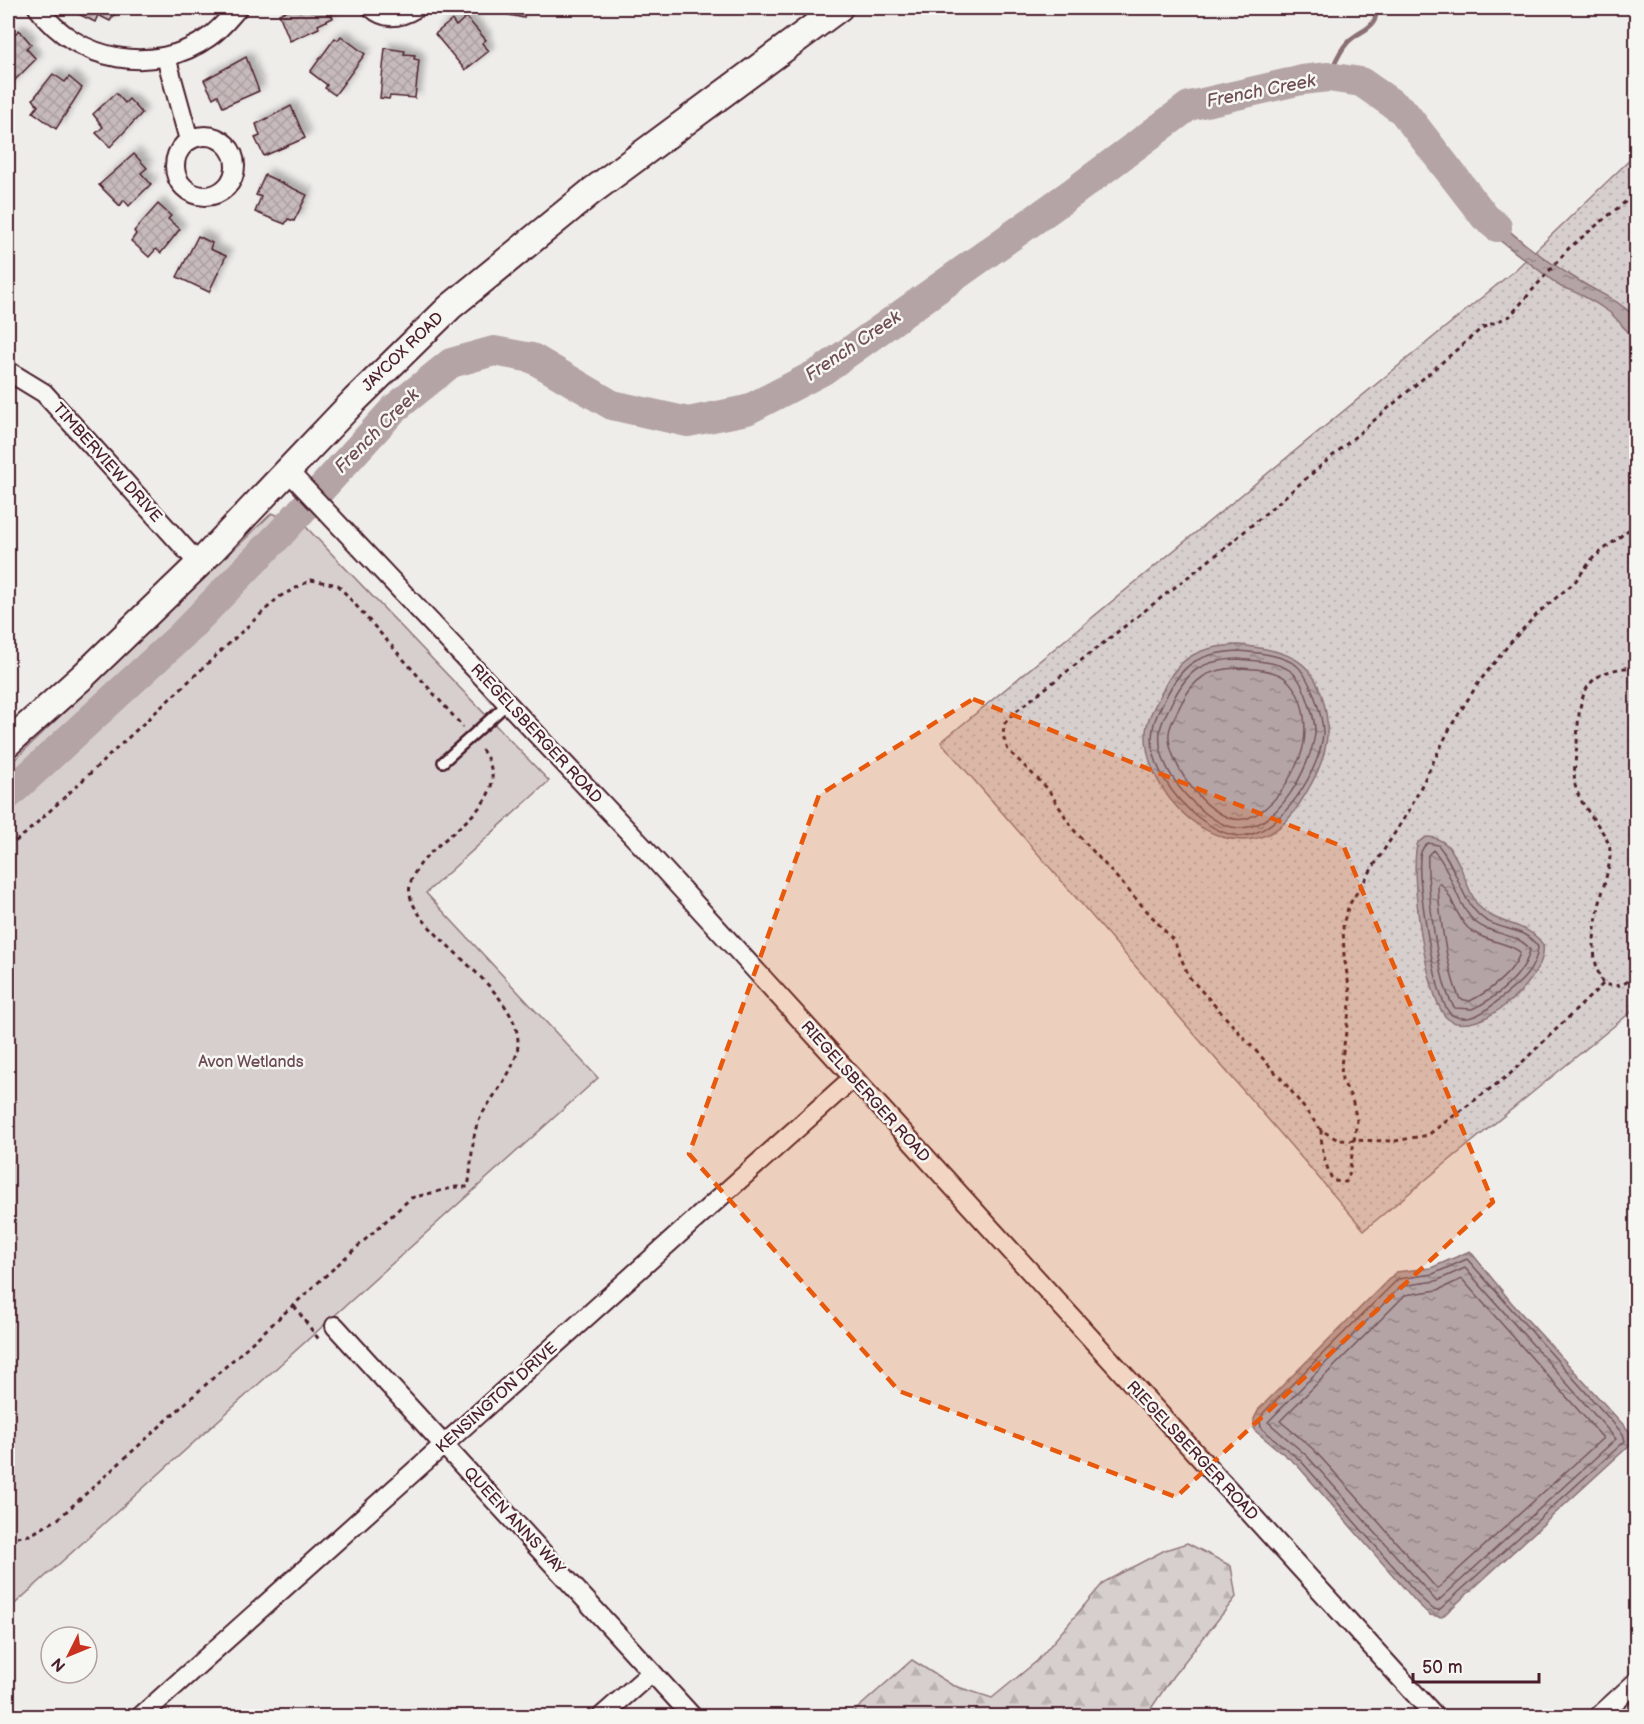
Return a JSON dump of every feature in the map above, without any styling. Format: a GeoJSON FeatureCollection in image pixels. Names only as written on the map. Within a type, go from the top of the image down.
{"type":"FeatureCollection","features":[{"type":"Feature","properties":{"kind":"street"},"geometry":{"type":"LineString","coordinates":[[38,8],[60,31],[94,51],[134,59],[166,57],[210,37],[238,8]]}},
{"type":"Feature","properties":{"kind":"street"},"geometry":{"type":"LineString","coordinates":[[372,8],[381,14],[396,16],[416,8]]}},
{"type":"Feature","properties":{"kind":"street","name":"JAYCOX ROAD"},"geometry":{"type":"LineString","coordinates":[[8,743],[82,677],[199,564],[297,481],[355,400],[450,307],[592,191],[834,9]]}},
{"type":"Feature","properties":{"kind":"street"},"geometry":{"type":"LineString","coordinates":[[166,57],[189,140]]}},
{"type":"Feature","properties":{"kind":"street","name":"TIMBERVIEW DRIVE"},"geometry":{"type":"LineString","coordinates":[[8,370],[44,393],[199,564]]}},
{"type":"Feature","properties":{"kind":"street","name":"RIEGELSBERGER ROAD"},"geometry":{"type":"LineString","coordinates":[[297,481],[645,849],[1435,1716]]}},
{"type":"Feature","properties":{"kind":"street","name":"KENSINGTON DRIVE"},"geometry":{"type":"LineString","coordinates":[[141,1716],[853,1078]]}},
{"type":"Feature","properties":{"kind":"street","name":"QUEEN ANNS WAY"},"geometry":{"type":"LineString","coordinates":[[335,1326],[692,1716]]}},
{"type":"Feature","properties":{"kind":"street"},"geometry":{"type":"LineString","coordinates":[[602,1716],[652,1672]]}},
{"type":"Feature","properties":{"kind":"street"},"geometry":{"type":"LineString","coordinates":[[1599,1716],[1636,1682]]}},
{"type":"Feature","properties":{"kind":"lane"},"geometry":{"type":"LineString","coordinates":[[443,762],[507,704]]}},
{"type":"Feature","properties":{"kind":"path"},"geometry":{"type":"LineString","coordinates":[[1603,984],[1510,1074],[1428,1135],[1395,1141],[1338,1140],[1321,1130],[1285,1083],[1189,977],[1174,941],[1073,829],[1048,789],[1008,750],[1003,736],[1004,724],[1048,686],[1225,548],[1482,328],[1510,316],[1564,253],[1636,193]]}},
{"type":"Feature","properties":{"kind":"path"},"geometry":{"type":"LineString","coordinates":[[1321,1130],[1321,1143],[1328,1171],[1333,1181],[1346,1182],[1357,1121],[1352,1099],[1342,1080],[1341,1065],[1351,998],[1344,956],[1343,924],[1349,905],[1410,809],[1450,726],[1479,682],[1510,643],[1539,612],[1574,583],[1593,558],[1636,524]]}},
{"type":"Feature","properties":{"kind":"path"},"geometry":{"type":"LineString","coordinates":[[8,847],[25,834],[279,597],[311,580],[338,585],[482,748],[492,771],[492,788],[481,806],[421,865],[410,886],[413,904],[426,923],[502,999],[513,1022],[518,1044],[507,1076],[478,1122],[468,1187],[456,1187],[411,1198],[58,1519],[30,1534],[8,1538]]}},
{"type":"Feature","properties":{"kind":"path"},"geometry":{"type":"LineString","coordinates":[[1636,667],[1617,668],[1597,676],[1580,700],[1575,784],[1584,806],[1609,845],[1609,866],[1595,924],[1593,954],[1596,969],[1603,984],[1617,988],[1627,983],[1636,974]]}},
{"type":"Feature","properties":{"kind":"path"},"geometry":{"type":"LineString","coordinates":[[294,1306],[320,1341]]}},
{"type":"Feature","properties":{"kind":"highlighted area"},"geometry":{"type":"Polygon","coordinates":[[[973,699],[1344,847],[1493,1202],[1176,1497],[899,1391],[689,1154],[819,795],[973,699]]]}},
{"type":"Feature","properties":{"kind":"green space"},"geometry":{"type":"Polygon","coordinates":[[[1636,154],[1636,1008],[1364,1230],[941,742],[1515,270],[1636,154]]]}},
{"type":"Feature","properties":{"kind":"green space","name":"Avon Wetlands"},"geometry":{"type":"Polygon","coordinates":[[[272,513],[306,527],[549,781],[426,893],[598,1078],[8,1610],[8,766],[272,513]]]}},
{"type":"Feature","properties":{"kind":"green space"},"geometry":{"type":"Polygon","coordinates":[[[1187,1543],[1231,1566],[1236,1597],[1173,1676],[1146,1716],[849,1716],[912,1660],[952,1685],[992,1698],[1037,1661],[1104,1582],[1165,1550],[1187,1543]]]}},
{"type":"Feature","properties":{"kind":"water"},"geometry":{"type":"Polygon","coordinates":[[[1475,193],[1508,230],[1536,252],[1614,301],[1636,318],[1636,339],[1609,312],[1561,287],[1486,230],[1465,202],[1475,193]]]}},
{"type":"Feature","properties":{"kind":"water"},"geometry":{"type":"Polygon","coordinates":[[[1239,645],[1272,650],[1298,661],[1307,669],[1316,680],[1322,695],[1327,726],[1325,750],[1321,762],[1298,806],[1276,829],[1251,839],[1226,838],[1201,827],[1179,809],[1161,786],[1149,760],[1146,732],[1150,716],[1169,678],[1177,668],[1203,650],[1239,645]]]}},
{"type":"Feature","properties":{"kind":"water"},"geometry":{"type":"Polygon","coordinates":[[[1427,837],[1438,839],[1453,853],[1472,895],[1484,911],[1528,931],[1543,945],[1542,958],[1535,973],[1523,988],[1493,1014],[1476,1021],[1461,1023],[1448,1019],[1440,1008],[1426,963],[1415,878],[1418,842],[1427,837]]]}},
{"type":"Feature","properties":{"kind":"water"},"geometry":{"type":"Polygon","coordinates":[[[1470,1251],[1511,1302],[1630,1432],[1631,1444],[1442,1617],[1430,1615],[1418,1604],[1297,1465],[1254,1430],[1254,1419],[1259,1409],[1396,1272],[1431,1268],[1470,1251]]]}},
{"type":"Feature","properties":{"kind":"building"},"geometry":{"type":"Polygon","coordinates":[[[81,8],[119,8],[110,21],[98,15],[95,22],[78,14],[81,8]]]}},
{"type":"Feature","properties":{"kind":"building"},"geometry":{"type":"Polygon","coordinates":[[[285,8],[328,8],[333,18],[318,25],[319,28],[290,41],[279,14],[286,11],[285,8]]]}},
{"type":"Feature","properties":{"kind":"building"},"geometry":{"type":"Polygon","coordinates":[[[491,8],[525,8],[524,18],[490,11],[491,8]]]}},
{"type":"Feature","properties":{"kind":"building"},"geometry":{"type":"Polygon","coordinates":[[[466,17],[486,40],[482,43],[489,51],[465,70],[435,34],[452,20],[456,26],[466,17]]]}},
{"type":"Feature","properties":{"kind":"building"},"geometry":{"type":"Polygon","coordinates":[[[19,30],[31,44],[26,48],[36,59],[8,87],[8,41],[19,30]]]}},
{"type":"Feature","properties":{"kind":"building"},"geometry":{"type":"Polygon","coordinates":[[[341,36],[365,54],[335,95],[325,88],[327,85],[310,72],[335,38],[338,40],[341,36]]]}},
{"type":"Feature","properties":{"kind":"building"},"geometry":{"type":"Polygon","coordinates":[[[385,48],[405,51],[404,54],[415,55],[414,59],[419,60],[415,98],[390,96],[389,99],[380,98],[385,48]]]}},
{"type":"Feature","properties":{"kind":"building"},"geometry":{"type":"Polygon","coordinates":[[[246,57],[259,91],[223,107],[218,95],[213,98],[204,80],[246,57]]]}},
{"type":"Feature","properties":{"kind":"building"},"geometry":{"type":"Polygon","coordinates":[[[53,74],[65,82],[69,77],[82,88],[56,129],[33,112],[38,106],[33,99],[53,74]]]}},
{"type":"Feature","properties":{"kind":"building"},"geometry":{"type":"Polygon","coordinates":[[[116,93],[125,103],[129,99],[142,113],[110,147],[96,133],[103,127],[93,114],[116,93]]]}},
{"type":"Feature","properties":{"kind":"building"},"geometry":{"type":"Polygon","coordinates":[[[291,106],[305,138],[264,156],[255,138],[260,136],[256,124],[291,106]]]}},
{"type":"Feature","properties":{"kind":"building"},"geometry":{"type":"Polygon","coordinates":[[[134,154],[147,168],[141,173],[151,184],[129,206],[124,200],[120,206],[99,185],[134,154]]]}},
{"type":"Feature","properties":{"kind":"building"},"geometry":{"type":"Polygon","coordinates":[[[265,175],[307,195],[294,221],[288,219],[285,224],[255,212],[261,197],[256,195],[265,175]]]}},
{"type":"Feature","properties":{"kind":"building"},"geometry":{"type":"Polygon","coordinates":[[[158,204],[171,216],[168,219],[180,229],[161,253],[156,249],[149,257],[131,241],[136,234],[134,231],[158,204]]]}},
{"type":"Feature","properties":{"kind":"building"},"geometry":{"type":"Polygon","coordinates":[[[198,236],[212,243],[210,249],[226,256],[209,292],[177,277],[198,236]]]}},
{"type":"Feature","properties":{"kind":"waterway","name":"French Creek"},"geometry":{"type":"LineString","coordinates":[[1328,77],[1347,43],[1371,25],[1376,15],[1375,8]]}},
{"type":"Feature","properties":{"kind":"waterway","name":"French Creek"},"geometry":{"type":"LineString","coordinates":[[8,795],[182,635],[281,533],[394,409],[451,363],[494,351],[532,358],[612,405],[688,422],[747,410],[822,371],[1072,193],[1189,106],[1302,80],[1328,77],[1361,82],[1403,111],[1485,217],[1497,227]]}}]}
